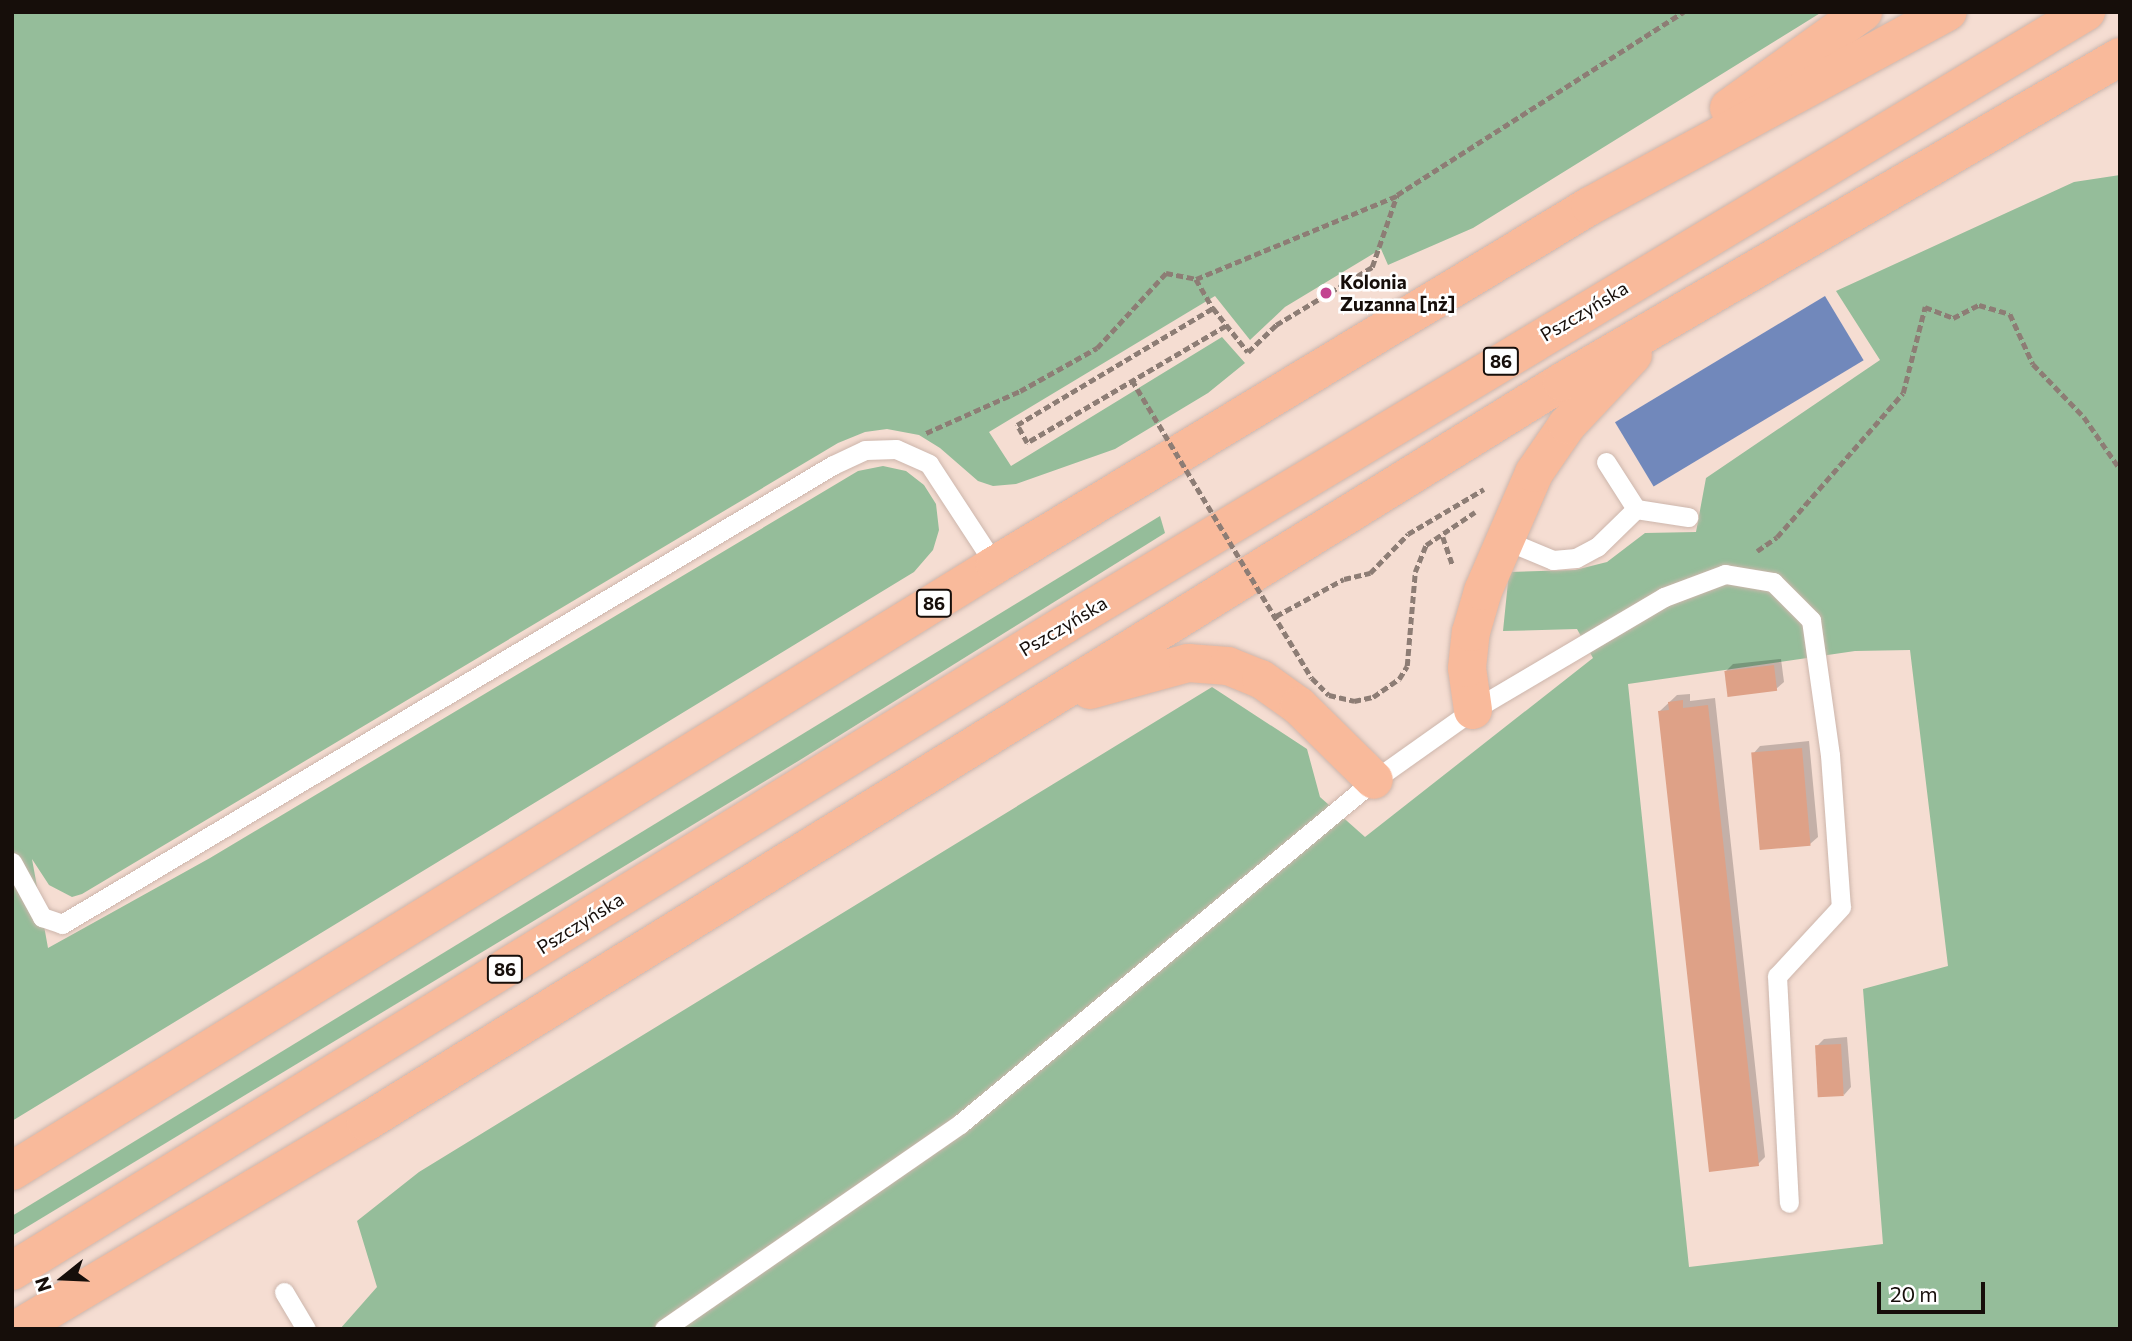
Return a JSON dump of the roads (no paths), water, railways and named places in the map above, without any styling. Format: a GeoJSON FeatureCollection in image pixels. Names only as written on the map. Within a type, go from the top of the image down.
{"type":"FeatureCollection","features":[{"type":"Feature","properties":{"kind":"main road"},"geometry":{"type":"LineString","coordinates":[[1590,206],[1863,12]]}},
{"type":"Feature","properties":{"kind":"main road","name":"86"},"geometry":{"type":"LineString","coordinates":[[12,1171],[995,565],[1590,206],[1948,12]]}},
{"type":"Feature","properties":{"kind":"main road","name":"Pszczyńska"},"geometry":{"type":"LineString","coordinates":[[12,1271],[1064,625],[2086,12]]}},
{"type":"Feature","properties":{"kind":"main road"},"geometry":{"type":"LineString","coordinates":[[17,1329],[366,1122],[1562,382],[2120,57]]}},
{"type":"Feature","properties":{"kind":"main road"},"geometry":{"type":"LineString","coordinates":[[1473,710],[1467,668],[1471,632],[1505,540],[1534,474],[1567,425],[1662,325]]}},
{"type":"Feature","properties":{"kind":"main road"},"geometry":{"type":"LineString","coordinates":[[1041,704],[1188,663],[1228,666],[1261,679],[1299,706],[1374,780]]}},
{"type":"Feature","properties":{"kind":"lane"},"geometry":{"type":"LineString","coordinates":[[12,862],[42,917],[62,924],[833,465],[865,450],[890,449],[914,454],[939,475],[995,565]]}},
{"type":"Feature","properties":{"kind":"lane"},"geometry":{"type":"LineString","coordinates":[[1606,462],[1636,509],[1688,517]]}},
{"type":"Feature","properties":{"kind":"lane"},"geometry":{"type":"LineString","coordinates":[[1505,540],[1553,560],[1576,558],[1597,547],[1636,509]]}},
{"type":"Feature","properties":{"kind":"lane"},"geometry":{"type":"LineString","coordinates":[[664,1329],[960,1125],[1374,780],[1473,710],[1664,597],[1725,574],[1773,582],[1811,620],[1830,755],[1841,907],[1777,976],[1789,1203]]}},
{"type":"Feature","properties":{"kind":"lane"},"geometry":{"type":"LineString","coordinates":[[284,1292],[306,1329]]}},
{"type":"Feature","properties":{"kind":"water"},"geometry":{"type":"Polygon","coordinates":[[[1825,296],[1864,360],[1654,486],[1615,422],[1825,296]]]}},
{"type":"Feature","properties":{"kind":"place","name":"Kolonia Zuzanna [nż]"},"geometry":{"type":"Point","coordinates":[1326,293]}}]}
